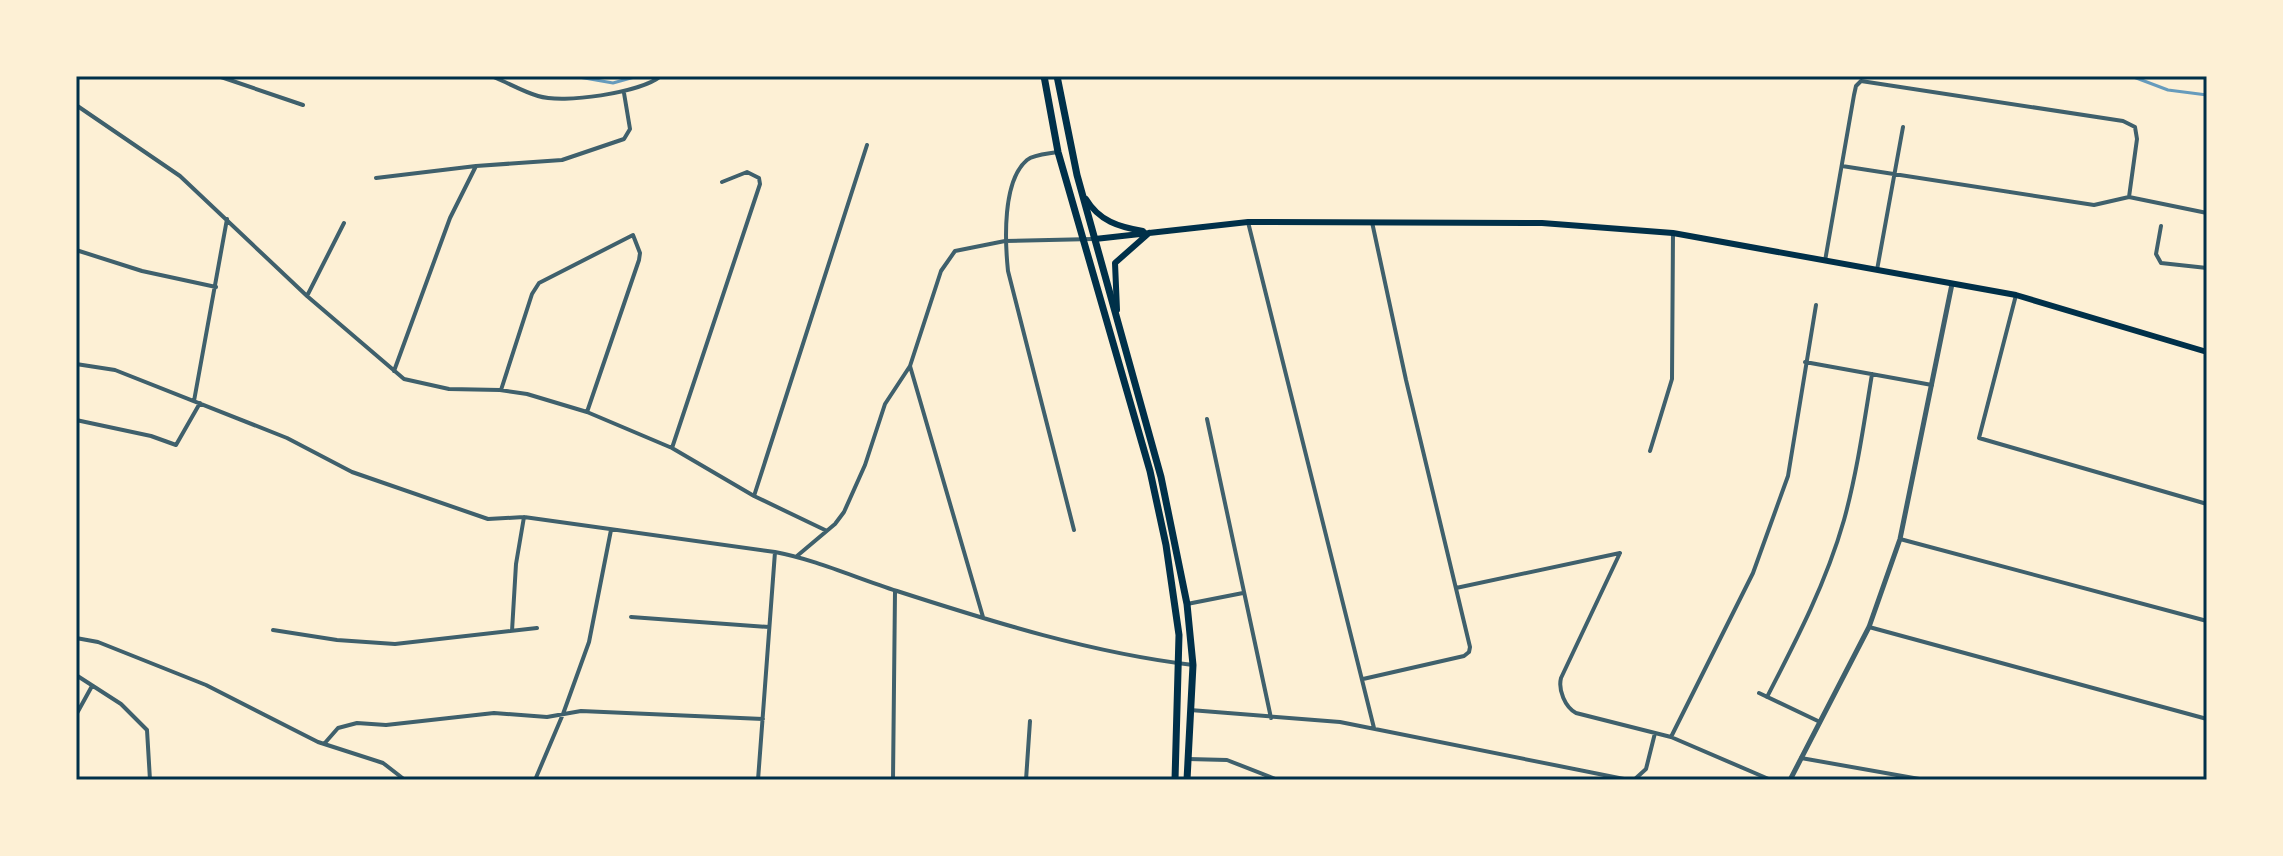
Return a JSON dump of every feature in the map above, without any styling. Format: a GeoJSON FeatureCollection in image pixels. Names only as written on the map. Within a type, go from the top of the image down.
{"type":"FeatureCollection","features":[{"type":"Feature","properties":{"kind":"main road"},"geometry":{"type":"LineString","coordinates":[[1044,76],[1058,152],[1150,471],[1176,606],[1179,664],[1175,780]]}},
{"type":"Feature","properties":{"kind":"main road"},"geometry":{"type":"LineString","coordinates":[[1057,76],[1077,175],[1161,477],[1187,604],[1193,665],[1187,780]]}},
{"type":"Feature","properties":{"kind":"main road"},"geometry":{"type":"LineString","coordinates":[[1077,175],[1093,211],[1122,227],[1150,233]]}},
{"type":"Feature","properties":{"kind":"main road"},"geometry":{"type":"LineString","coordinates":[[1095,239],[1248,222],[1542,223],[1673,233],[2016,295],[2207,352]]}},
{"type":"Feature","properties":{"kind":"main road"},"geometry":{"type":"LineString","coordinates":[[1117,318],[1115,263],[1150,233]]}},
{"type":"Feature","properties":{"kind":"street"},"geometry":{"type":"LineString","coordinates":[[218,76],[303,105]]}},
{"type":"Feature","properties":{"kind":"street"},"geometry":{"type":"LineString","coordinates":[[491,76],[540,97],[557,99],[624,93],[661,76]]}},
{"type":"Feature","properties":{"kind":"street"},"geometry":{"type":"LineString","coordinates":[[1825,261],[1854,95],[1861,81],[2123,121],[2135,127],[2137,139],[2129,197]]}},
{"type":"Feature","properties":{"kind":"street"},"geometry":{"type":"LineString","coordinates":[[376,178],[562,160],[624,139],[630,129],[624,93]]}},
{"type":"Feature","properties":{"kind":"street"},"geometry":{"type":"LineString","coordinates":[[76,105],[180,176],[307,296],[404,379],[449,389],[527,394],[587,412],[672,448],[754,496],[825,530]]}},
{"type":"Feature","properties":{"kind":"street"},"geometry":{"type":"LineString","coordinates":[[1877,270],[1903,127]]}},
{"type":"Feature","properties":{"kind":"street"},"geometry":{"type":"LineString","coordinates":[[754,496],[867,145]]}},
{"type":"Feature","properties":{"kind":"street"},"geometry":{"type":"LineString","coordinates":[[1058,152],[1028,159],[1021,168],[1009,198],[1005,241],[1008,271],[1074,530]]}},
{"type":"Feature","properties":{"kind":"street"},"geometry":{"type":"LineString","coordinates":[[394,371],[450,218],[476,166]]}},
{"type":"Feature","properties":{"kind":"street"},"geometry":{"type":"LineString","coordinates":[[1842,166],[2094,205],[2129,197],[2207,213]]}},
{"type":"Feature","properties":{"kind":"street"},"geometry":{"type":"LineString","coordinates":[[672,448],[760,184],[759,178],[747,172],[722,182]]}},
{"type":"Feature","properties":{"kind":"street"},"geometry":{"type":"LineString","coordinates":[[76,420],[151,436],[176,445],[197,402],[227,219]]}},
{"type":"Feature","properties":{"kind":"street"},"geometry":{"type":"LineString","coordinates":[[1248,222],[1374,728]]}},
{"type":"Feature","properties":{"kind":"street"},"geometry":{"type":"LineString","coordinates":[[1363,679],[1464,656],[1469,652],[1372,222]]}},
{"type":"Feature","properties":{"kind":"street"},"geometry":{"type":"LineString","coordinates":[[307,296],[344,223]]}},
{"type":"Feature","properties":{"kind":"street"},"geometry":{"type":"LineString","coordinates":[[2161,226],[2156,254],[2161,263],[2207,268]]}},
{"type":"Feature","properties":{"kind":"street"},"geometry":{"type":"LineString","coordinates":[[1650,451],[1672,379],[1673,233]]}},
{"type":"Feature","properties":{"kind":"street"},"geometry":{"type":"LineString","coordinates":[[500,390],[532,294],[539,283],[633,235],[640,253],[639,260],[587,412]]}},
{"type":"Feature","properties":{"kind":"street"},"geometry":{"type":"LineString","coordinates":[[797,556],[835,524],[844,512],[865,465],[885,404],[910,366],[946,261],[955,251],[1005,241],[1095,239]]}},
{"type":"Feature","properties":{"kind":"street"},"geometry":{"type":"LineString","coordinates":[[76,250],[142,271],[216,287]]}},
{"type":"Feature","properties":{"kind":"street"},"geometry":{"type":"LineString","coordinates":[[1790,780],[1869,627],[1900,539],[1952,284]]}},
{"type":"Feature","properties":{"kind":"street"},"geometry":{"type":"LineString","coordinates":[[2016,295],[1979,438],[2207,504]]}},
{"type":"Feature","properties":{"kind":"street"},"geometry":{"type":"LineString","coordinates":[[1671,737],[1753,573],[1788,476],[1816,305]]}},
{"type":"Feature","properties":{"kind":"street"},"geometry":{"type":"LineString","coordinates":[[1805,362],[1932,385]]}},
{"type":"Feature","properties":{"kind":"street"},"geometry":{"type":"LineString","coordinates":[[76,364],[115,370],[287,438],[352,472],[488,519],[524,517],[797,556],[895,591],[983,617],[1108,651],[1193,665]]}},
{"type":"Feature","properties":{"kind":"street"},"geometry":{"type":"LineString","coordinates":[[910,366],[983,617]]}},
{"type":"Feature","properties":{"kind":"street"},"geometry":{"type":"LineString","coordinates":[[1767,697],[1816,600],[1837,542],[1856,466],[1872,374]]}},
{"type":"Feature","properties":{"kind":"street"},"geometry":{"type":"LineString","coordinates":[[1207,419],[1271,718]]}},
{"type":"Feature","properties":{"kind":"street"},"geometry":{"type":"LineString","coordinates":[[512,631],[516,564],[524,517]]}},
{"type":"Feature","properties":{"kind":"street"},"geometry":{"type":"LineString","coordinates":[[535,780],[589,642],[611,530]]}},
{"type":"Feature","properties":{"kind":"street"},"geometry":{"type":"LineString","coordinates":[[1900,539],[2207,621]]}},
{"type":"Feature","properties":{"kind":"street"},"geometry":{"type":"LineString","coordinates":[[758,780],[775,552]]}},
{"type":"Feature","properties":{"kind":"street"},"geometry":{"type":"LineString","coordinates":[[1456,588],[1620,553],[1559,684],[1572,711],[1671,737],[1771,780]]}},
{"type":"Feature","properties":{"kind":"street"},"geometry":{"type":"LineString","coordinates":[[893,780],[895,591]]}},
{"type":"Feature","properties":{"kind":"street"},"geometry":{"type":"LineString","coordinates":[[1187,604],[1243,593]]}},
{"type":"Feature","properties":{"kind":"street"},"geometry":{"type":"LineString","coordinates":[[631,617],[769,627]]}},
{"type":"Feature","properties":{"kind":"street"},"geometry":{"type":"LineString","coordinates":[[1869,627],[2207,719]]}},
{"type":"Feature","properties":{"kind":"street"},"geometry":{"type":"LineString","coordinates":[[273,630],[337,640],[395,644],[537,628]]}},
{"type":"Feature","properties":{"kind":"street"},"geometry":{"type":"LineString","coordinates":[[76,638],[98,642],[206,685],[324,744],[383,763],[405,780]]}},
{"type":"Feature","properties":{"kind":"street"},"geometry":{"type":"LineString","coordinates":[[76,675],[121,704],[147,730],[150,780]]}},
{"type":"Feature","properties":{"kind":"street"},"geometry":{"type":"LineString","coordinates":[[76,715],[92,686]]}},
{"type":"Feature","properties":{"kind":"street"},"geometry":{"type":"LineString","coordinates":[[1759,693],[1820,722]]}},
{"type":"Feature","properties":{"kind":"street"},"geometry":{"type":"LineString","coordinates":[[1190,710],[1340,722],[1629,780],[1635,779],[1646,769],[1655,733]]}},
{"type":"Feature","properties":{"kind":"street"},"geometry":{"type":"LineString","coordinates":[[324,744],[338,728],[357,723],[386,725],[494,713],[547,717],[581,711],[763,719]]}},
{"type":"Feature","properties":{"kind":"street"},"geometry":{"type":"LineString","coordinates":[[1026,780],[1030,721]]}},
{"type":"Feature","properties":{"kind":"street"},"geometry":{"type":"LineString","coordinates":[[1801,758],[1925,780]]}},
{"type":"Feature","properties":{"kind":"street"},"geometry":{"type":"LineString","coordinates":[[1188,759],[1227,760],[1278,780]]}},
{"type":"Feature","properties":{"kind":"waterway"},"geometry":{"type":"LineString","coordinates":[[573,76],[613,83],[638,76]]}},
{"type":"Feature","properties":{"kind":"waterway"},"geometry":{"type":"LineString","coordinates":[[2131,76],[2168,90],[2207,95]]}}]}
